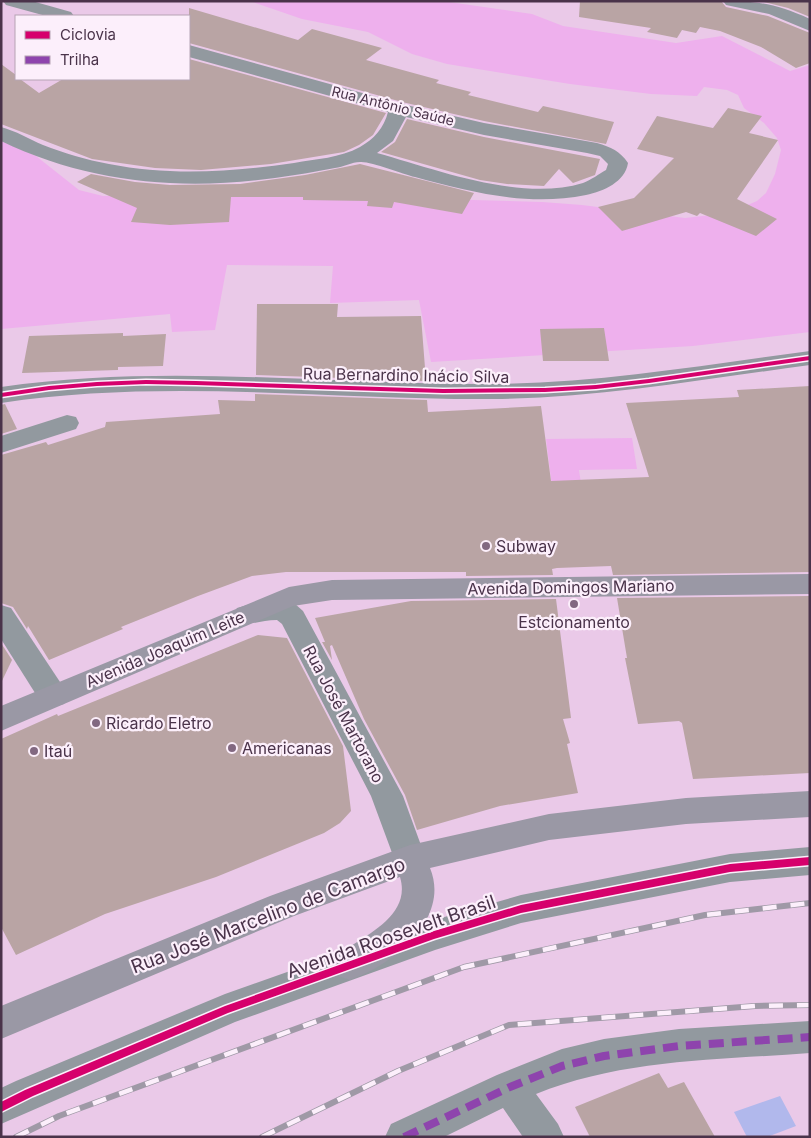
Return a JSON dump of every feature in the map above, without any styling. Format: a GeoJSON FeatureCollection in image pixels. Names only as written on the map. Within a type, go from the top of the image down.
{"type":"FeatureCollection","features":[{"type":"Feature","properties":{"kind":"main road","name":"Avenida Domingos Mariano"},"geometry":{"type":"LineString","coordinates":[[332,590],[810,584]]}},
{"type":"Feature","properties":{"kind":"main road","name":"Avenida Joaquim Leite"},"geometry":{"type":"LineString","coordinates":[[1,718],[290,597],[332,590]]}},
{"type":"Feature","properties":{"kind":"main road","name":"Rua José Marcelino de Camargo"},"geometry":{"type":"LineString","coordinates":[[1,1023],[282,906],[410,859],[549,827],[686,810],[810,804]]}},
{"type":"Feature","properties":{"kind":"main road"},"geometry":{"type":"LineString","coordinates":[[350,965],[404,928],[417,907],[419,883],[410,859]]}},
{"type":"Feature","properties":{"kind":"street"},"geometry":{"type":"LineString","coordinates":[[12,1],[61,15]]}},
{"type":"Feature","properties":{"kind":"street"},"geometry":{"type":"LineString","coordinates":[[732,1],[774,10],[810,26]]}},
{"type":"Feature","properties":{"kind":"street","name":"Rua Antônio Saúde"},"geometry":{"type":"LineString","coordinates":[[190,51],[398,110],[484,129],[601,150],[616,159],[618,163],[616,172],[594,186],[554,195],[508,191],[467,184],[360,155]]}},
{"type":"Feature","properties":{"kind":"street"},"geometry":{"type":"LineString","coordinates":[[1,133],[56,157],[146,176],[167,178],[275,171],[327,164],[360,155],[387,135],[396,120],[398,110]]}},
{"type":"Feature","properties":{"kind":"street","name":"Rua Bernardino Inácio Silva"},"geometry":{"type":"LineString","coordinates":[[1,395],[54,386],[144,383],[392,390],[543,391],[598,386],[810,358]]}},
{"type":"Feature","properties":{"kind":"street"},"geometry":{"type":"LineString","coordinates":[[1,445],[67,423]]}},
{"type":"Feature","properties":{"kind":"street","name":"Rua José Martorano"},"geometry":{"type":"LineString","coordinates":[[246,615],[276,610],[286,611],[293,618],[386,796],[410,859]]}},
{"type":"Feature","properties":{"kind":"street"},"geometry":{"type":"LineString","coordinates":[[1,615],[53,696]]}},
{"type":"Feature","properties":{"kind":"street","name":"Avenida Roosevelt Brasil"},"geometry":{"type":"LineString","coordinates":[[1,1107],[225,1010],[434,935],[521,909],[730,868],[810,861]]}},
{"type":"Feature","properties":{"kind":"street"},"geometry":{"type":"LineString","coordinates":[[404,1137],[510,1087],[562,1066],[604,1056],[679,1046],[810,1037]]}},
{"type":"Feature","properties":{"kind":"street"},"geometry":{"type":"LineString","coordinates":[[510,1087],[545,1137]]}},
{"type":"Feature","properties":{"kind":"shaded area"},"geometry":{"type":"Polygon","coordinates":[[[250,1],[442,1],[532,14],[563,26],[676,43],[722,36],[790,71],[810,65],[810,332],[693,346],[431,362],[419,300],[330,303],[333,266],[227,265],[215,330],[172,332],[170,314],[1,329],[1,141],[36,156],[79,190],[103,196],[289,195],[542,202],[685,218],[729,213],[757,201],[766,193],[775,174],[781,150],[777,138],[764,123],[744,108],[738,95],[727,90],[704,87],[697,96],[651,94],[570,84],[447,64],[412,54],[368,32],[302,19],[250,1]]]}},
{"type":"Feature","properties":{"kind":"shaded area"},"geometry":{"type":"Polygon","coordinates":[[[632,438],[637,469],[579,470],[593,565],[562,566],[546,439],[632,438]]]}},
{"type":"Feature","properties":{"kind":"water"},"geometry":{"type":"Polygon","coordinates":[[[780,1096],[796,1126],[767,1137],[747,1137],[734,1112],[780,1096]]]}},
{"type":"Feature","properties":{"kind":"building"},"geometry":{"type":"Polygon","coordinates":[[[580,1],[721,1],[726,7],[768,16],[810,33],[810,63],[796,68],[761,47],[720,31],[700,27],[696,33],[682,30],[677,38],[647,32],[651,28],[579,17],[580,1]]]}},
{"type":"Feature","properties":{"kind":"building"},"geometry":{"type":"Polygon","coordinates":[[[760,1],[810,1],[810,17],[788,8],[760,1]]]}},
{"type":"Feature","properties":{"kind":"building"},"geometry":{"type":"Polygon","coordinates":[[[189,8],[298,40],[312,29],[382,48],[366,60],[439,80],[436,83],[471,92],[468,95],[538,112],[543,106],[614,122],[606,144],[484,121],[402,102],[190,43],[189,8]]]}},
{"type":"Feature","properties":{"kind":"building"},"geometry":{"type":"Polygon","coordinates":[[[190,59],[386,113],[373,135],[359,145],[344,152],[271,164],[201,170],[155,168],[92,159],[1,124],[1,64],[15,74],[15,80],[21,80],[39,93],[61,80],[190,80],[190,59]]]}},
{"type":"Feature","properties":{"kind":"building"},"geometry":{"type":"Polygon","coordinates":[[[728,108],[762,116],[749,133],[778,140],[737,199],[777,219],[756,236],[700,213],[697,216],[686,212],[622,231],[598,207],[634,198],[674,158],[637,149],[657,116],[713,128],[728,108]]]}},
{"type":"Feature","properties":{"kind":"building"},"geometry":{"type":"Polygon","coordinates":[[[407,119],[484,137],[600,159],[595,175],[573,183],[559,169],[544,186],[480,180],[381,152],[395,142],[407,119]]]}},
{"type":"Feature","properties":{"kind":"building"},"geometry":{"type":"Polygon","coordinates":[[[360,164],[474,193],[462,214],[394,202],[392,208],[367,206],[368,201],[303,200],[303,197],[231,197],[229,222],[170,225],[131,222],[137,208],[77,182],[91,174],[135,182],[170,185],[240,184],[305,175],[360,164]]]}},
{"type":"Feature","properties":{"kind":"building"},"geometry":{"type":"Polygon","coordinates":[[[257,304],[338,304],[337,317],[421,316],[426,381],[256,375],[257,304]]]}},
{"type":"Feature","properties":{"kind":"building"},"geometry":{"type":"Polygon","coordinates":[[[604,328],[609,361],[543,361],[540,329],[604,328]]]}},
{"type":"Feature","properties":{"kind":"building"},"geometry":{"type":"Polygon","coordinates":[[[123,333],[123,336],[166,334],[163,366],[118,367],[118,370],[22,373],[29,336],[123,333]]]}},
{"type":"Feature","properties":{"kind":"building"},"geometry":{"type":"Polygon","coordinates":[[[810,386],[810,572],[613,575],[611,566],[557,568],[552,569],[553,575],[466,576],[466,572],[286,572],[252,576],[198,596],[121,627],[123,629],[49,660],[28,626],[27,629],[13,607],[1,603],[1,455],[46,442],[48,445],[105,427],[106,422],[220,414],[218,400],[255,401],[255,394],[427,400],[428,412],[541,406],[551,481],[649,477],[626,403],[739,397],[737,390],[810,386]]]}},
{"type":"Feature","properties":{"kind":"building"},"geometry":{"type":"Polygon","coordinates":[[[5,404],[17,429],[1,434],[1,405],[5,404]]]}},
{"type":"Feature","properties":{"kind":"building"},"geometry":{"type":"Polygon","coordinates":[[[810,596],[810,773],[693,779],[682,723],[679,721],[638,724],[625,658],[627,658],[617,598],[810,596]]]}},
{"type":"Feature","properties":{"kind":"building"},"geometry":{"type":"Polygon","coordinates":[[[556,599],[571,718],[563,719],[570,743],[567,744],[578,793],[500,806],[417,830],[405,795],[364,719],[332,645],[330,646],[332,660],[322,642],[325,642],[315,618],[411,601],[556,599]]]}},
{"type":"Feature","properties":{"kind":"building"},"geometry":{"type":"Polygon","coordinates":[[[258,635],[287,638],[343,746],[351,811],[340,823],[324,833],[216,877],[105,914],[16,955],[1,927],[1,739],[57,714],[58,716],[258,635]]]}},
{"type":"Feature","properties":{"kind":"building"},"geometry":{"type":"Polygon","coordinates":[[[1,643],[12,660],[1,683],[1,643]]]}},
{"type":"Feature","properties":{"kind":"building"},"geometry":{"type":"Polygon","coordinates":[[[659,1073],[668,1088],[684,1082],[715,1137],[590,1137],[575,1107],[659,1073]]]}},
{"type":"Feature","properties":{"kind":"railway"},"geometry":{"type":"LineString","coordinates":[[16,1137],[59,1116],[464,967],[705,915],[810,903]]}},
{"type":"Feature","properties":{"kind":"railway"},"geometry":{"type":"LineString","coordinates":[[262,1137],[398,1071],[509,1025],[755,1006],[810,1005]]}},
{"type":"Feature","properties":{"kind":"marked path"},"geometry":{"type":"LineString","coordinates":[[404,1137],[510,1087],[562,1066],[604,1056],[679,1046],[810,1037]]}},
{"type":"Feature","properties":{"kind":"cycle path"},"geometry":{"type":"LineString","coordinates":[[1,395],[49,388],[146,382],[443,391],[545,390],[649,381],[810,358]]}},
{"type":"Feature","properties":{"kind":"cycle path"},"geometry":{"type":"LineString","coordinates":[[1,1107],[29,1093],[225,1010],[434,935],[521,909],[730,868],[810,861]]}},
{"type":"Feature","properties":{"kind":"place","name":"Subway"},"geometry":{"type":"Point","coordinates":[486,546]}},
{"type":"Feature","properties":{"kind":"place","name":"Estcionamento"},"geometry":{"type":"Point","coordinates":[574,604]}},
{"type":"Feature","properties":{"kind":"place","name":"Ricardo Eletro"},"geometry":{"type":"Point","coordinates":[96,723]}},
{"type":"Feature","properties":{"kind":"place","name":"Americanas"},"geometry":{"type":"Point","coordinates":[232,748]}},
{"type":"Feature","properties":{"kind":"place","name":"Itaú"},"geometry":{"type":"Point","coordinates":[34,751]}}]}
